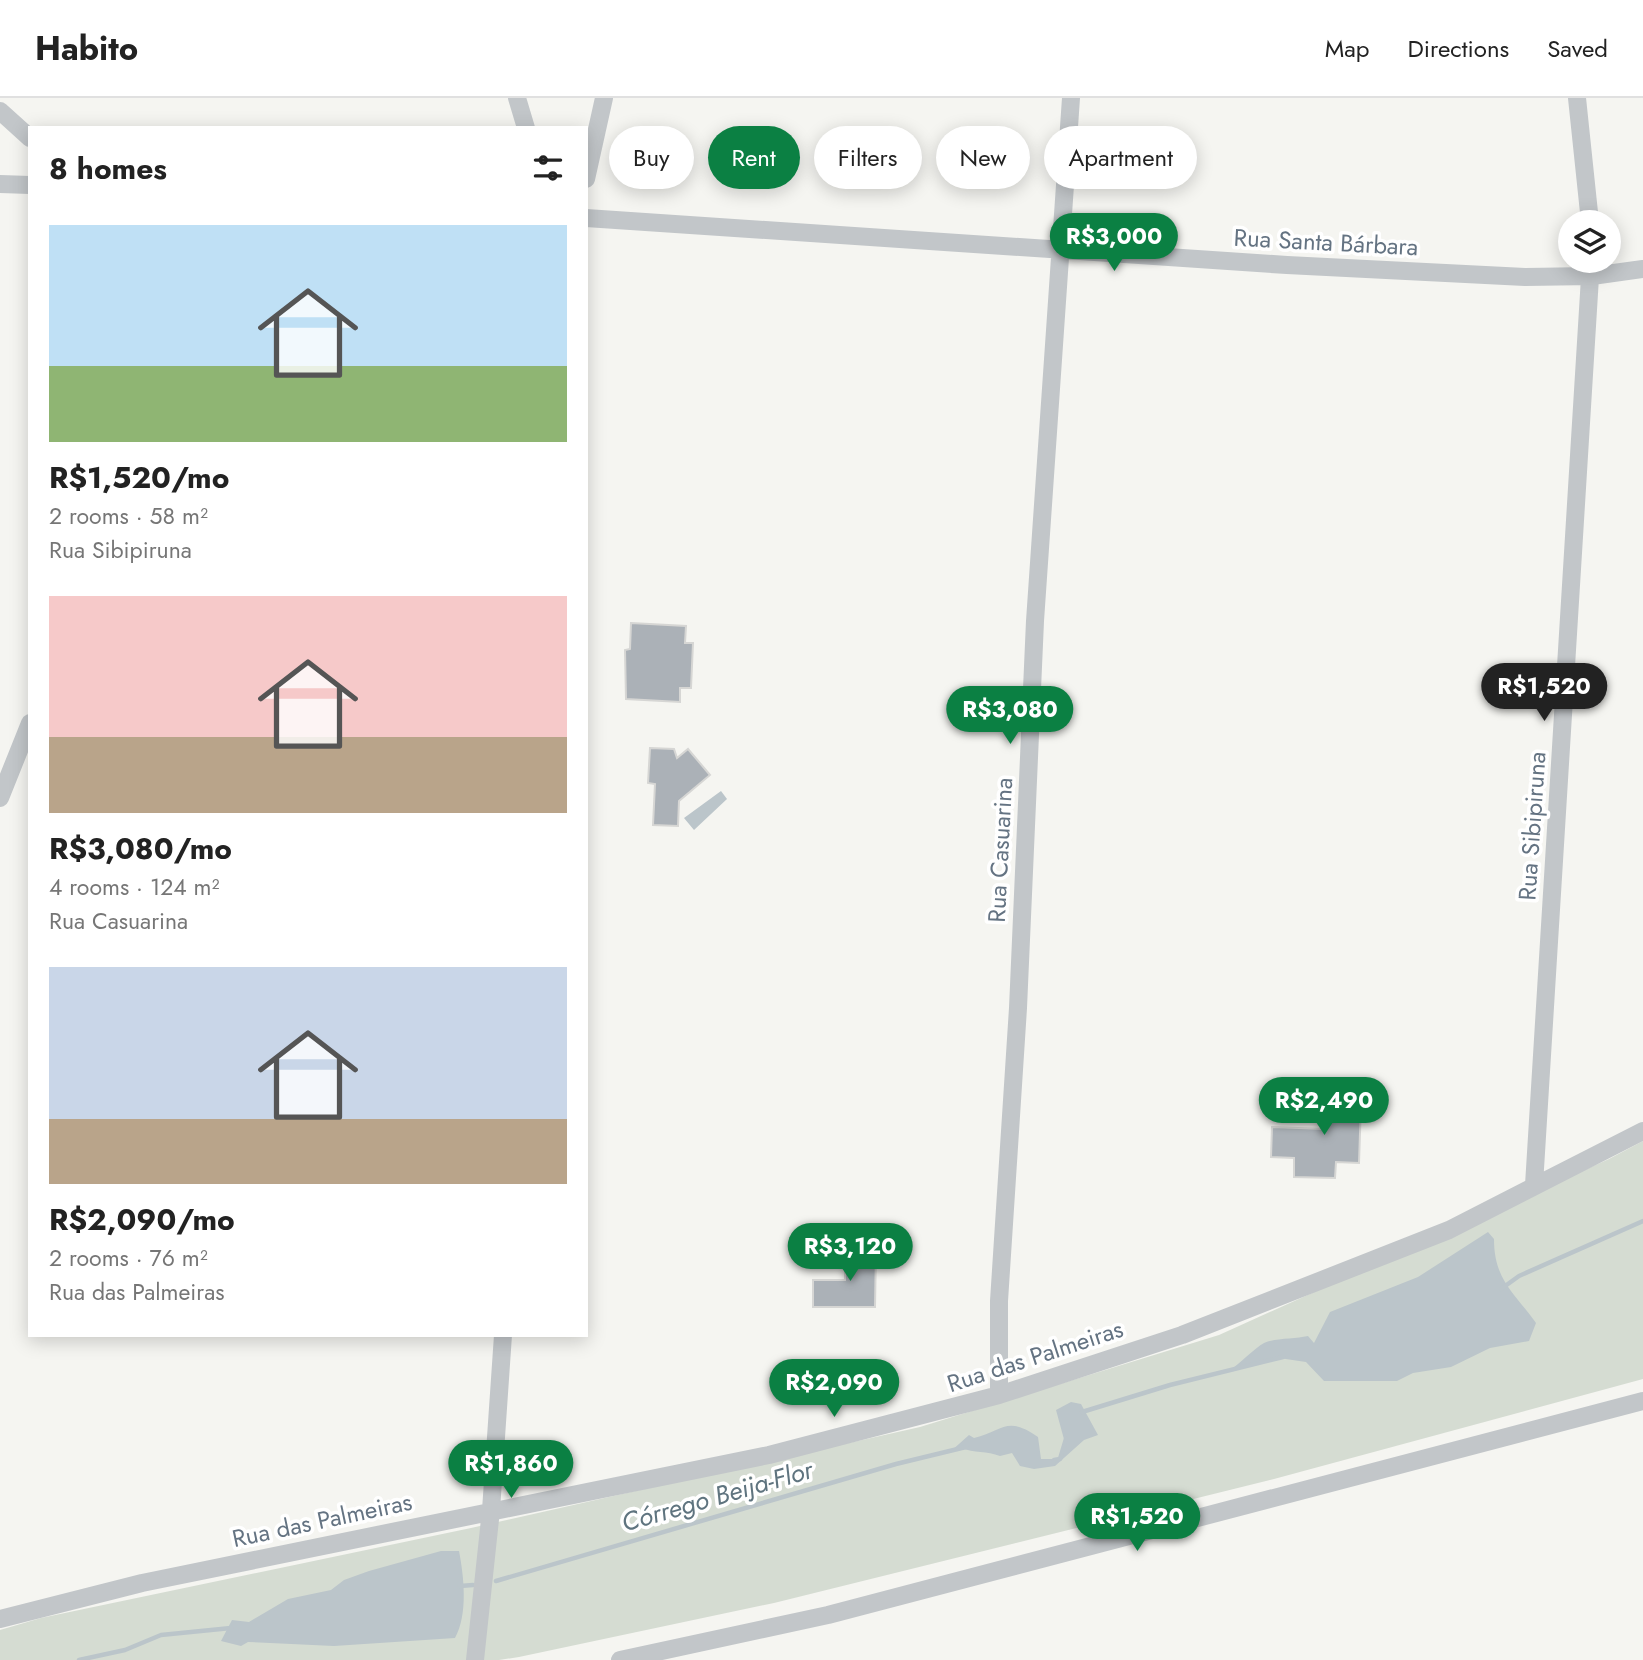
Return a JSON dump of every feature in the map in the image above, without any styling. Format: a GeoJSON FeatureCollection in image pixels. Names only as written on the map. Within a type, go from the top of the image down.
{"type":"FeatureCollection","features":[{"type":"Feature","properties":{"kind":"street"},"geometry":{"type":"LineString","coordinates":[[517,98],[525,126]]}},
{"type":"Feature","properties":{"kind":"street"},"geometry":{"type":"LineString","coordinates":[[588,170],[604,98]]}},
{"type":"Feature","properties":{"kind":"street","name":"Rua Casuarina"},"geometry":{"type":"LineString","coordinates":[[999,1395],[999,1301],[1018,1008],[1035,621],[1071,98]]}},
{"type":"Feature","properties":{"kind":"street"},"geometry":{"type":"LineString","coordinates":[[1577,98],[1589,210]]}},
{"type":"Feature","properties":{"kind":"street"},"geometry":{"type":"LineString","coordinates":[[0,111],[28,136]]}},
{"type":"Feature","properties":{"kind":"street"},"geometry":{"type":"LineString","coordinates":[[0,184],[28,186]]}},
{"type":"Feature","properties":{"kind":"street","name":"Rua Santa Bárbara"},"geometry":{"type":"LineString","coordinates":[[588,218],[1499,276],[1558,272]]}},
{"type":"Feature","properties":{"kind":"street","name":"Rua Santa Bárbara"},"geometry":{"type":"LineString","coordinates":[[1621,269],[1643,269]]}},
{"type":"Feature","properties":{"kind":"street","name":"Rua Sibipiruna"},"geometry":{"type":"LineString","coordinates":[[1534,1185],[1592,273]]}},
{"type":"Feature","properties":{"kind":"street"},"geometry":{"type":"LineString","coordinates":[[0,798],[28,728]]}},
{"type":"Feature","properties":{"kind":"street","name":"Rua das Palmeiras"},"geometry":{"type":"LineString","coordinates":[[0,1619],[142,1583],[769,1455],[999,1395],[1182,1335],[1449,1230],[1643,1131]]}},
{"type":"Feature","properties":{"kind":"street"},"geometry":{"type":"LineString","coordinates":[[475,1660],[491,1510],[503,1337]]}},
{"type":"Feature","properties":{"kind":"street"},"geometry":{"type":"LineString","coordinates":[[621,1660],[828,1615],[1643,1401]]}},
{"type":"Feature","properties":{"kind":"shaded area"},"geometry":{"type":"Polygon","coordinates":[[[721,791],[727,799],[694,830],[684,818],[721,791]]]}},
{"type":"Feature","properties":{"kind":"shaded area"},"geometry":{"type":"Polygon","coordinates":[[[1643,1141],[1643,1379],[1274,1479],[774,1603],[519,1657],[499,1660],[0,1660],[0,1630],[41,1618],[471,1528],[920,1427],[1219,1335],[1609,1159],[1643,1141]]]}},
{"type":"Feature","properties":{"kind":"shaded area"},"geometry":{"type":"Polygon","coordinates":[[[1488,1232],[1494,1239],[1501,1275],[1536,1323],[1529,1341],[1490,1348],[1451,1367],[1413,1373],[1397,1381],[1324,1381],[1306,1362],[1279,1358],[1229,1371],[1260,1345],[1269,1341],[1308,1336],[1314,1343],[1330,1312],[1418,1277],[1488,1232]]]}},
{"type":"Feature","properties":{"kind":"shaded area"},"geometry":{"type":"Polygon","coordinates":[[[1071,1402],[1081,1404],[1098,1435],[1084,1440],[1055,1466],[1034,1469],[1020,1466],[1012,1453],[1000,1456],[961,1448],[950,1452],[969,1435],[974,1438],[1012,1426],[1028,1430],[1038,1437],[1041,1459],[1060,1459],[1065,1443],[1056,1410],[1071,1402]]]}},
{"type":"Feature","properties":{"kind":"shaded area"},"geometry":{"type":"Polygon","coordinates":[[[441,1551],[459,1551],[461,1561],[463,1607],[455,1638],[334,1646],[248,1642],[241,1646],[221,1641],[232,1620],[249,1622],[288,1599],[331,1590],[344,1580],[369,1571],[441,1551]]]}},
{"type":"Feature","properties":{"kind":"building"},"geometry":{"type":"Polygon","coordinates":[[[631,623],[686,626],[685,643],[693,643],[691,688],[680,688],[680,702],[626,699],[625,650],[630,649],[631,623]]]}},
{"type":"Feature","properties":{"kind":"building"},"geometry":{"type":"Polygon","coordinates":[[[650,748],[674,749],[677,758],[688,749],[710,775],[679,801],[678,826],[653,825],[655,784],[648,783],[650,748]]]}},
{"type":"Feature","properties":{"kind":"building"},"geometry":{"type":"Polygon","coordinates":[[[1327,1083],[1357,1084],[1356,1103],[1361,1103],[1359,1163],[1336,1162],[1335,1178],[1294,1177],[1294,1158],[1271,1157],[1272,1127],[1325,1129],[1327,1083]]]}},
{"type":"Feature","properties":{"kind":"building"},"geometry":{"type":"Polygon","coordinates":[[[845,1250],[876,1250],[875,1307],[813,1307],[813,1280],[845,1280],[845,1250]]]}},
{"type":"Feature","properties":{"kind":"waterway","name":"Córrego Beija-Flor"},"geometry":{"type":"LineString","coordinates":[[1501,1289],[1519,1276],[1643,1221]]}},
{"type":"Feature","properties":{"kind":"waterway","name":"Córrego Beija-Flor"},"geometry":{"type":"LineString","coordinates":[[1082,1412],[1170,1385],[1283,1357]]}},
{"type":"Feature","properties":{"kind":"waterway"},"geometry":{"type":"LineString","coordinates":[[1054,1460],[1060,1459],[1066,1439]]}},
{"type":"Feature","properties":{"kind":"waterway","name":"Córrego Beija-Flor"},"geometry":{"type":"LineString","coordinates":[[496,1581],[896,1464],[966,1447]]}},
{"type":"Feature","properties":{"kind":"waterway","name":"Córrego Beija-Flor"},"geometry":{"type":"LineString","coordinates":[[460,1586],[473,1585]]}},
{"type":"Feature","properties":{"kind":"waterway","name":"Córrego Beija-Flor"},"geometry":{"type":"LineString","coordinates":[[79,1660],[125,1650],[161,1635],[231,1628]]}}]}
